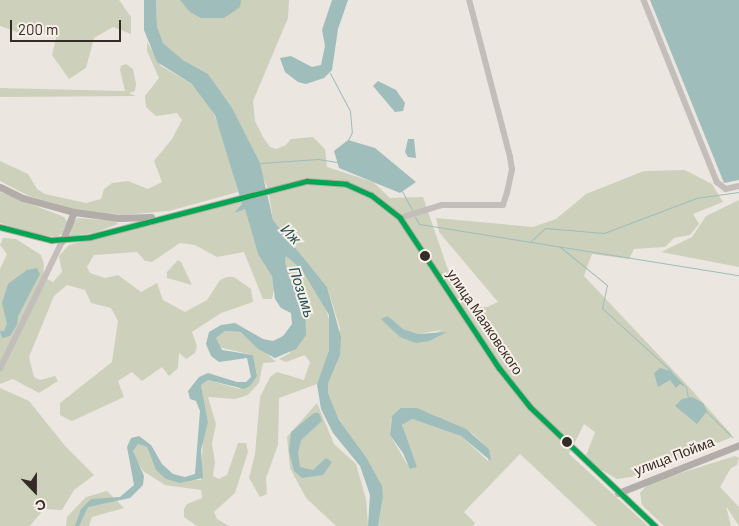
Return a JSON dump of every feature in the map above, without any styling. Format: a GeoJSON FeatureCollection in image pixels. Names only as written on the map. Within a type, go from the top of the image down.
{"type":"FeatureCollection","features":[{"type":"Feature","properties":{"kind":"main road","name":"улица Маяковского"},"geometry":{"type":"LineString","coordinates":[[181,212],[276,187],[317,180],[346,184],[371,195],[400,218],[515,389],[548,426],[655,526]]}},
{"type":"Feature","properties":{"kind":"main road"},"geometry":{"type":"LineString","coordinates":[[0,187],[23,198],[74,212],[133,218],[181,212]]}},
{"type":"Feature","properties":{"kind":"main road"},"geometry":{"type":"LineString","coordinates":[[62,240],[74,212]]}},
{"type":"Feature","properties":{"kind":"main road"},"geometry":{"type":"LineString","coordinates":[[0,226],[34,237],[62,240],[90,237],[181,212]]}},
{"type":"Feature","properties":{"kind":"main road","name":"улица Пойма"},"geometry":{"type":"LineString","coordinates":[[618,493],[739,445]]}},
{"type":"Feature","properties":{"kind":"street"},"geometry":{"type":"LineString","coordinates":[[400,218],[442,204],[503,204],[507,194],[512,170],[510,158],[469,0]]}},
{"type":"Feature","properties":{"kind":"street"},"geometry":{"type":"LineString","coordinates":[[644,0],[717,182],[726,189],[739,186]]}},
{"type":"Feature","properties":{"kind":"street"},"geometry":{"type":"LineString","coordinates":[[0,369],[62,240]]}},
{"type":"Feature","properties":{"kind":"green space"},"geometry":{"type":"Polygon","coordinates":[[[0,0],[119,0],[131,17],[131,34],[113,27],[94,38],[86,68],[69,79],[52,55],[57,34],[17,32],[0,26],[0,0]]]}},
{"type":"Feature","properties":{"kind":"green space"},"geometry":{"type":"Polygon","coordinates":[[[156,0],[289,0],[288,18],[253,101],[255,121],[263,137],[270,147],[276,149],[286,145],[291,139],[313,137],[325,149],[327,167],[373,182],[390,198],[423,197],[447,267],[467,303],[474,307],[487,307],[498,302],[439,232],[436,218],[533,227],[556,219],[586,194],[644,171],[685,170],[712,184],[723,202],[693,214],[699,224],[690,235],[674,238],[665,247],[634,249],[629,259],[592,254],[584,276],[689,387],[731,434],[730,438],[631,477],[617,479],[593,465],[586,456],[595,432],[584,424],[569,454],[648,526],[597,526],[520,454],[464,512],[475,523],[473,526],[378,526],[383,497],[366,457],[339,420],[328,393],[328,384],[337,363],[340,328],[327,287],[273,220],[268,189],[231,106],[208,74],[183,60],[163,43],[157,26],[156,0]],[[388,316],[387,323],[396,332],[416,343],[442,330],[418,334],[403,329],[388,316]],[[427,412],[391,419],[390,435],[407,464],[417,467],[402,430],[404,421],[412,419],[461,436],[488,461],[489,449],[473,434],[427,412]]]}},
{"type":"Feature","properties":{"kind":"green space"},"geometry":{"type":"Polygon","coordinates":[[[147,42],[161,66],[192,84],[210,105],[222,134],[238,192],[169,211],[123,215],[76,210],[29,196],[0,181],[0,161],[28,174],[37,189],[45,194],[86,203],[101,199],[104,189],[112,183],[128,181],[148,189],[162,182],[154,161],[172,139],[182,120],[177,113],[156,116],[146,107],[145,96],[159,78],[147,51],[147,42]]]}},
{"type":"Feature","properties":{"kind":"green space"},"geometry":{"type":"Polygon","coordinates":[[[126,64],[133,69],[136,84],[135,91],[129,93],[136,96],[0,97],[0,88],[125,91],[120,70],[121,66],[126,64]]]}},
{"type":"Feature","properties":{"kind":"green space"},"geometry":{"type":"Polygon","coordinates":[[[0,192],[64,217],[67,222],[62,234],[56,237],[31,233],[0,223],[0,192]]]}},
{"type":"Feature","properties":{"kind":"green space"},"geometry":{"type":"Polygon","coordinates":[[[739,200],[739,267],[661,252],[692,237],[706,216],[739,200]]]}},
{"type":"Feature","properties":{"kind":"green space"},"geometry":{"type":"Polygon","coordinates":[[[241,201],[242,204],[234,213],[245,208],[258,254],[267,263],[272,276],[274,289],[272,299],[263,299],[244,252],[217,257],[195,245],[180,243],[152,262],[145,261],[137,252],[94,255],[87,267],[90,273],[105,278],[118,275],[141,292],[157,283],[163,300],[185,312],[207,300],[220,280],[227,277],[234,277],[251,289],[253,302],[221,313],[192,332],[197,346],[195,353],[186,359],[179,353],[178,368],[169,376],[162,367],[142,381],[132,372],[118,381],[124,397],[72,421],[60,415],[60,403],[112,362],[118,321],[111,308],[91,303],[85,290],[67,285],[54,296],[29,357],[34,377],[40,380],[55,376],[58,381],[39,393],[13,379],[0,384],[0,269],[7,254],[0,245],[3,238],[16,239],[41,255],[44,264],[43,277],[53,282],[62,272],[59,256],[69,245],[241,201]]]}},
{"type":"Feature","properties":{"kind":"green space"},"geometry":{"type":"Polygon","coordinates":[[[78,218],[115,221],[118,224],[94,233],[70,236],[73,222],[78,218]]]}},
{"type":"Feature","properties":{"kind":"green space"},"geometry":{"type":"Polygon","coordinates":[[[286,256],[302,270],[324,304],[330,322],[329,350],[317,384],[279,398],[278,445],[266,478],[267,494],[260,497],[249,478],[255,454],[260,397],[270,377],[277,372],[304,380],[310,362],[305,355],[286,362],[279,359],[290,353],[305,305],[285,263],[286,256]]]}},
{"type":"Feature","properties":{"kind":"green space"},"geometry":{"type":"Polygon","coordinates":[[[178,260],[181,262],[192,285],[167,278],[167,272],[178,260]]]}},
{"type":"Feature","properties":{"kind":"green space"},"geometry":{"type":"Polygon","coordinates":[[[225,331],[241,332],[248,336],[276,362],[263,363],[259,383],[248,395],[235,399],[208,397],[216,424],[212,444],[215,462],[213,476],[219,479],[227,475],[238,443],[246,443],[248,452],[235,493],[214,512],[217,519],[229,526],[197,526],[184,517],[184,509],[187,504],[202,498],[201,490],[165,485],[143,471],[134,456],[133,447],[138,444],[147,447],[152,460],[166,479],[201,480],[203,438],[208,422],[201,385],[208,380],[239,389],[257,376],[253,355],[218,347],[216,338],[225,331]]]}},
{"type":"Feature","properties":{"kind":"green space"},"geometry":{"type":"Polygon","coordinates":[[[0,388],[29,401],[66,447],[94,475],[74,490],[62,510],[44,509],[30,526],[0,526],[0,388]]]}},
{"type":"Feature","properties":{"kind":"green space"},"geometry":{"type":"Polygon","coordinates":[[[317,403],[334,444],[356,464],[366,499],[368,526],[336,526],[306,498],[290,468],[287,437],[317,403]]]}},
{"type":"Feature","properties":{"kind":"green space"},"geometry":{"type":"Polygon","coordinates":[[[735,456],[739,458],[737,465],[731,468],[720,487],[739,507],[739,526],[726,506],[731,526],[664,526],[642,505],[640,493],[649,483],[735,456]]]}},
{"type":"Feature","properties":{"kind":"green space"},"geometry":{"type":"Polygon","coordinates":[[[107,491],[124,508],[92,517],[89,526],[66,526],[67,517],[86,497],[107,491]]]}},
{"type":"Feature","properties":{"kind":"water"},"geometry":{"type":"Polygon","coordinates":[[[144,0],[156,0],[157,26],[163,43],[183,60],[208,74],[231,106],[260,163],[273,220],[327,287],[341,337],[340,355],[328,384],[328,393],[339,420],[366,457],[382,486],[383,497],[378,526],[368,526],[370,495],[360,466],[333,433],[321,409],[317,384],[329,350],[329,315],[302,270],[286,256],[285,263],[305,305],[306,335],[296,349],[275,358],[258,349],[241,332],[225,331],[216,338],[222,350],[253,355],[257,376],[250,386],[244,389],[208,380],[201,385],[208,422],[201,450],[203,478],[180,483],[166,479],[156,470],[147,447],[138,444],[133,451],[144,476],[143,485],[130,498],[88,507],[79,526],[75,526],[81,509],[91,499],[120,497],[134,485],[127,447],[131,438],[139,436],[151,445],[162,464],[173,474],[185,477],[195,474],[200,411],[196,401],[190,399],[188,391],[199,377],[208,373],[237,382],[246,382],[251,377],[247,358],[219,362],[211,356],[206,344],[209,332],[221,325],[235,323],[263,339],[273,341],[283,336],[292,324],[291,313],[281,308],[275,299],[272,276],[258,254],[245,209],[234,213],[242,204],[215,115],[192,84],[157,62],[144,30],[144,0]]]}},
{"type":"Feature","properties":{"kind":"water"},"geometry":{"type":"Polygon","coordinates":[[[180,0],[241,0],[240,7],[224,18],[201,18],[190,12],[180,0]]]}},
{"type":"Feature","properties":{"kind":"water"},"geometry":{"type":"Polygon","coordinates":[[[332,0],[348,0],[338,29],[332,70],[324,78],[306,84],[298,82],[285,72],[280,58],[291,56],[312,67],[321,65],[325,46],[322,30],[332,0]]]}},
{"type":"Feature","properties":{"kind":"water"},"geometry":{"type":"Polygon","coordinates":[[[650,0],[739,0],[739,180],[724,183],[650,0]]]}},
{"type":"Feature","properties":{"kind":"water"},"geometry":{"type":"Polygon","coordinates":[[[378,81],[396,90],[405,103],[403,111],[395,112],[373,86],[378,81]]]}},
{"type":"Feature","properties":{"kind":"water"},"geometry":{"type":"Polygon","coordinates":[[[408,139],[414,139],[416,158],[408,157],[405,152],[408,139]]]}},
{"type":"Feature","properties":{"kind":"water"},"geometry":{"type":"Polygon","coordinates":[[[348,140],[375,148],[416,182],[400,193],[339,168],[334,151],[348,140]]]}},
{"type":"Feature","properties":{"kind":"water"},"geometry":{"type":"Polygon","coordinates":[[[37,268],[40,274],[18,316],[17,325],[10,336],[2,338],[0,331],[4,331],[7,324],[2,303],[8,284],[27,270],[37,268]]]}},
{"type":"Feature","properties":{"kind":"water"},"geometry":{"type":"Polygon","coordinates":[[[388,316],[403,329],[418,334],[447,332],[429,341],[416,343],[400,337],[381,319],[388,316]]]}},
{"type":"Feature","properties":{"kind":"water"},"geometry":{"type":"Polygon","coordinates":[[[660,368],[671,371],[687,388],[680,384],[676,388],[670,380],[658,387],[654,373],[660,368]]]}},
{"type":"Feature","properties":{"kind":"water"},"geometry":{"type":"Polygon","coordinates":[[[692,397],[703,403],[707,411],[697,424],[675,406],[682,399],[692,397]]]}},
{"type":"Feature","properties":{"kind":"water"},"geometry":{"type":"Polygon","coordinates":[[[401,408],[417,408],[466,429],[489,449],[491,461],[461,436],[412,419],[402,425],[417,467],[410,469],[403,453],[390,435],[392,416],[401,408]]]}},
{"type":"Feature","properties":{"kind":"water"},"geometry":{"type":"Polygon","coordinates":[[[314,413],[319,413],[322,421],[301,440],[298,453],[300,467],[313,470],[326,458],[332,462],[323,475],[302,478],[294,471],[289,451],[291,432],[314,413]]]}},
{"type":"Feature","properties":{"kind":"waterway"},"geometry":{"type":"LineString","coordinates":[[330,73],[350,111],[352,132],[348,140]]}},
{"type":"Feature","properties":{"kind":"waterway"},"geometry":{"type":"LineString","coordinates":[[260,163],[318,159],[337,162]]}},
{"type":"Feature","properties":{"kind":"waterway"},"geometry":{"type":"LineString","coordinates":[[402,191],[412,210]]}},
{"type":"Feature","properties":{"kind":"waterway"},"geometry":{"type":"LineString","coordinates":[[531,241],[545,228],[604,233],[696,198],[739,192]]}},
{"type":"Feature","properties":{"kind":"waterway"},"geometry":{"type":"LineString","coordinates":[[415,217],[419,224],[739,275]]}},
{"type":"Feature","properties":{"kind":"waterway"},"geometry":{"type":"LineString","coordinates":[[559,246],[607,285],[602,308],[671,371]]}},
{"type":"Feature","properties":{"kind":"waterway"},"geometry":{"type":"LineString","coordinates":[[686,387],[688,397]]}},
{"type":"Feature","properties":{"kind":"waterway"},"geometry":{"type":"LineString","coordinates":[[706,411],[732,437]]}},
{"type":"Feature","properties":{"kind":"transit line"},"geometry":{"type":"LineString","coordinates":[[0,227],[51,240],[90,237],[307,181],[346,184],[371,195],[400,218],[499,368],[530,407],[655,526]]}},
{"type":"Feature","properties":{"kind":"water label","name":"Иж"},"geometry":{"type":"Point","coordinates":[291,234]}},
{"type":"Feature","properties":{"kind":"water label","name":"Позимь"},"geometry":{"type":"Point","coordinates":[302,292]}}]}
